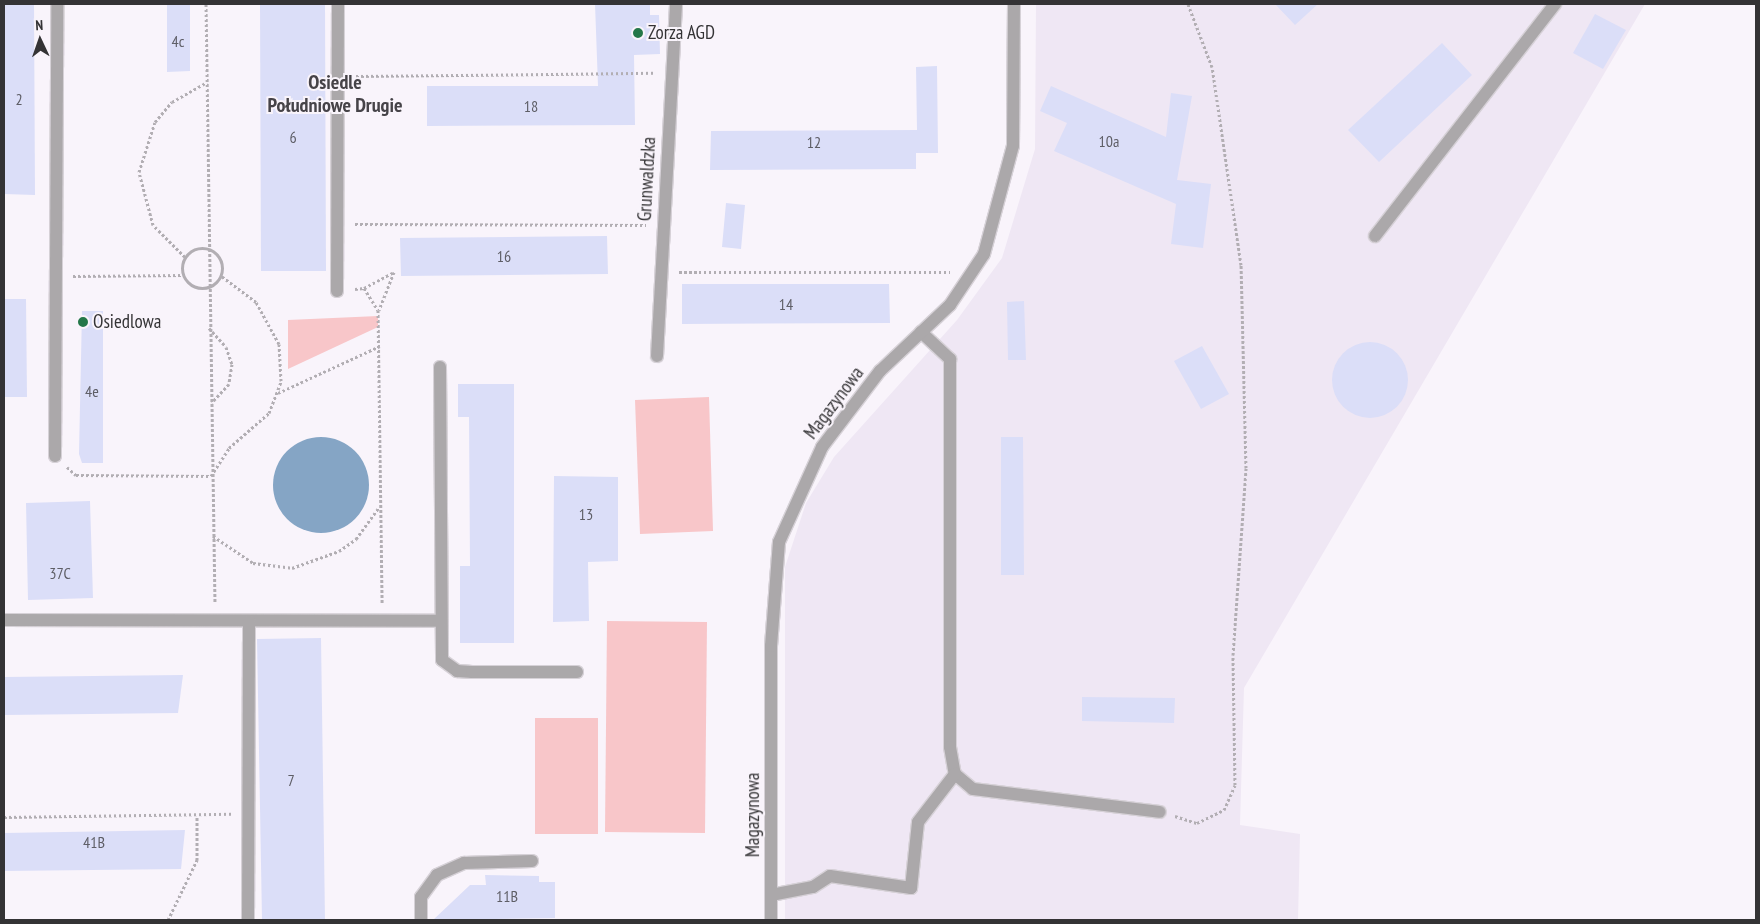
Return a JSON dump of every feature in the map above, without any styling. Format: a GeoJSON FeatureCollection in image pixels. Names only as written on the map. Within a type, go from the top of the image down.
{"type":"FeatureCollection","features":[{"type":"Feature","properties":{"kind":"street"},"geometry":{"type":"LineString","coordinates":[[55,456],[54,277],[57,4]]}},
{"type":"Feature","properties":{"kind":"street"},"geometry":{"type":"LineString","coordinates":[[337,291],[338,4]]}},
{"type":"Feature","properties":{"kind":"street","name":"Grunwaldzka"},"geometry":{"type":"LineString","coordinates":[[657,356],[663,226],[674,73],[676,4]]}},
{"type":"Feature","properties":{"kind":"street","name":"Magazynowa"},"geometry":{"type":"LineString","coordinates":[[771,920],[772,646],[779,542],[822,447],[880,371],[950,305],[984,254],[1013,146],[1014,4]]}},
{"type":"Feature","properties":{"kind":"street"},"geometry":{"type":"LineString","coordinates":[[1375,236],[1555,4]]}},
{"type":"Feature","properties":{"kind":"street"},"geometry":{"type":"LineString","coordinates":[[921,332],[950,359],[950,747],[955,774],[973,789],[1160,812]]}},
{"type":"Feature","properties":{"kind":"street"},"geometry":{"type":"LineString","coordinates":[[440,367],[442,660],[458,671],[577,672]]}},
{"type":"Feature","properties":{"kind":"street"},"geometry":{"type":"LineString","coordinates":[[4,620],[441,621]]}},
{"type":"Feature","properties":{"kind":"street"},"geometry":{"type":"LineString","coordinates":[[248,920],[249,621]]}},
{"type":"Feature","properties":{"kind":"street"},"geometry":{"type":"LineString","coordinates":[[771,895],[813,887],[830,876],[911,888],[918,822],[955,774]]}},
{"type":"Feature","properties":{"kind":"street"},"geometry":{"type":"LineString","coordinates":[[421,920],[421,897],[437,875],[464,863],[532,861]]}},
{"type":"Feature","properties":{"kind":"path"},"geometry":{"type":"LineString","coordinates":[[206,4],[209,327],[212,402],[211,476],[216,621]]}},
{"type":"Feature","properties":{"kind":"path"},"geometry":{"type":"LineString","coordinates":[[1160,812],[1196,823],[1224,810],[1236,785],[1233,655],[1246,468],[1241,264],[1212,67],[1188,4]]}},
{"type":"Feature","properties":{"kind":"path"},"geometry":{"type":"LineString","coordinates":[[338,76],[674,73]]}},
{"type":"Feature","properties":{"kind":"path"},"geometry":{"type":"LineString","coordinates":[[185,257],[153,226],[139,172],[156,122],[172,102],[207,82]]}},
{"type":"Feature","properties":{"kind":"path"},"geometry":{"type":"LineString","coordinates":[[337,224],[663,226]]}},
{"type":"Feature","properties":{"kind":"path"},"geometry":{"type":"LineString","coordinates":[[183,275],[185,257],[193,250],[208,249],[218,256],[220,275]]}},
{"type":"Feature","properties":{"kind":"path"},"geometry":{"type":"LineString","coordinates":[[337,291],[364,288],[394,272],[378,310],[380,346],[382,621]]}},
{"type":"Feature","properties":{"kind":"path"},"geometry":{"type":"LineString","coordinates":[[661,272],[972,272]]}},
{"type":"Feature","properties":{"kind":"path"},"geometry":{"type":"LineString","coordinates":[[54,277],[183,275],[193,285],[209,286],[220,275]]}},
{"type":"Feature","properties":{"kind":"path"},"geometry":{"type":"LineString","coordinates":[[211,476],[229,448],[269,413],[278,393],[282,370],[279,344],[266,314],[243,289],[220,275]]}},
{"type":"Feature","properties":{"kind":"path"},"geometry":{"type":"LineString","coordinates":[[364,288],[378,310]]}},
{"type":"Feature","properties":{"kind":"path"},"geometry":{"type":"LineString","coordinates":[[209,327],[226,347],[232,364],[229,384],[212,402]]}},
{"type":"Feature","properties":{"kind":"path"},"geometry":{"type":"LineString","coordinates":[[278,393],[380,346]]}},
{"type":"Feature","properties":{"kind":"path"},"geometry":{"type":"LineString","coordinates":[[55,456],[76,475],[211,476]]}},
{"type":"Feature","properties":{"kind":"path"},"geometry":{"type":"LineString","coordinates":[[213,536],[253,563],[292,568],[319,561],[351,543],[380,507]]}},
{"type":"Feature","properties":{"kind":"path"},"geometry":{"type":"LineString","coordinates":[[4,817],[248,814]]}},
{"type":"Feature","properties":{"kind":"path"},"geometry":{"type":"LineString","coordinates":[[168,920],[197,860],[197,816]]}},
{"type":"Feature","properties":{"kind":"shaded area"},"geometry":{"type":"Polygon","coordinates":[[[1036,4],[1645,4],[1244,688],[1240,825],[1300,834],[1298,920],[785,920],[785,567],[806,503],[834,457],[957,320],[1002,258],[1035,149],[1036,4]]]}},
{"type":"Feature","properties":{"kind":"shaded area"},"geometry":{"type":"Polygon","coordinates":[[[378,316],[378,327],[288,369],[288,320],[378,316]]]}},
{"type":"Feature","properties":{"kind":"shaded area"},"geometry":{"type":"Polygon","coordinates":[[[709,397],[713,531],[640,534],[635,400],[709,397]]]}},
{"type":"Feature","properties":{"kind":"shaded area"},"geometry":{"type":"Polygon","coordinates":[[[607,621],[707,622],[705,833],[605,832],[607,621]]]}},
{"type":"Feature","properties":{"kind":"shaded area"},"geometry":{"type":"Polygon","coordinates":[[[535,718],[598,718],[598,834],[535,834],[535,718]]]}},
{"type":"Feature","properties":{"kind":"water"},"geometry":{"type":"Polygon","coordinates":[[[321,437],[339,440],[355,451],[366,467],[369,485],[366,503],[355,519],[339,530],[321,533],[303,530],[287,519],[276,503],[273,485],[276,467],[287,451],[303,440],[321,437]]]}},
{"type":"Feature","properties":{"kind":"building"},"geometry":{"type":"Polygon","coordinates":[[[4,4],[34,4],[35,195],[4,194],[4,4]]]}},
{"type":"Feature","properties":{"kind":"building"},"geometry":{"type":"Polygon","coordinates":[[[167,4],[190,4],[190,71],[167,72],[167,4]]]}},
{"type":"Feature","properties":{"kind":"building"},"geometry":{"type":"Polygon","coordinates":[[[260,4],[325,4],[326,271],[261,271],[260,4]]]}},
{"type":"Feature","properties":{"kind":"building"},"geometry":{"type":"Polygon","coordinates":[[[595,4],[650,4],[650,15],[659,15],[660,54],[634,55],[635,125],[427,126],[427,86],[598,86],[595,4]]]}},
{"type":"Feature","properties":{"kind":"building"},"geometry":{"type":"Polygon","coordinates":[[[1275,4],[1318,4],[1295,25],[1275,4]]]}},
{"type":"Feature","properties":{"kind":"building"},"geometry":{"type":"Polygon","coordinates":[[[1595,14],[1626,30],[1603,69],[1573,53],[1595,14]]]}},
{"type":"Feature","properties":{"kind":"building"},"geometry":{"type":"Polygon","coordinates":[[[1442,43],[1472,75],[1379,162],[1348,130],[1442,43]]]}},
{"type":"Feature","properties":{"kind":"building"},"geometry":{"type":"Polygon","coordinates":[[[937,66],[938,153],[916,153],[916,169],[710,170],[711,131],[917,130],[916,67],[937,66]]]}},
{"type":"Feature","properties":{"kind":"building"},"geometry":{"type":"Polygon","coordinates":[[[1051,86],[1166,137],[1171,93],[1192,96],[1177,180],[1211,184],[1203,248],[1171,244],[1176,204],[1054,151],[1067,123],[1040,111],[1051,86]]]}},
{"type":"Feature","properties":{"kind":"building"},"geometry":{"type":"Polygon","coordinates":[[[726,203],[745,205],[741,249],[722,247],[726,203]]]}},
{"type":"Feature","properties":{"kind":"building"},"geometry":{"type":"Polygon","coordinates":[[[607,236],[608,274],[401,276],[400,238],[607,236]]]}},
{"type":"Feature","properties":{"kind":"building"},"geometry":{"type":"Polygon","coordinates":[[[682,284],[889,284],[890,323],[682,324],[682,284]]]}},
{"type":"Feature","properties":{"kind":"building"},"geometry":{"type":"Polygon","coordinates":[[[4,299],[26,299],[27,397],[4,397],[4,299]]]}},
{"type":"Feature","properties":{"kind":"building"},"geometry":{"type":"Polygon","coordinates":[[[1024,301],[1026,360],[1008,360],[1007,302],[1024,301]]]}},
{"type":"Feature","properties":{"kind":"building"},"geometry":{"type":"Polygon","coordinates":[[[82,311],[103,311],[103,463],[82,463],[79,454],[82,311]]]}},
{"type":"Feature","properties":{"kind":"building"},"geometry":{"type":"Polygon","coordinates":[[[1370,342],[1384,345],[1397,353],[1405,366],[1408,380],[1405,394],[1397,407],[1384,415],[1370,418],[1356,415],[1343,407],[1335,394],[1332,380],[1335,366],[1343,353],[1356,345],[1370,342]]]}},
{"type":"Feature","properties":{"kind":"building"},"geometry":{"type":"Polygon","coordinates":[[[1202,346],[1229,394],[1201,409],[1174,361],[1202,346]]]}},
{"type":"Feature","properties":{"kind":"building"},"geometry":{"type":"Polygon","coordinates":[[[458,384],[514,384],[514,643],[460,643],[460,566],[470,566],[469,417],[458,417],[458,384]]]}},
{"type":"Feature","properties":{"kind":"building"},"geometry":{"type":"Polygon","coordinates":[[[1001,437],[1023,437],[1024,575],[1001,575],[1001,437]]]}},
{"type":"Feature","properties":{"kind":"building"},"geometry":{"type":"Polygon","coordinates":[[[554,476],[618,477],[618,561],[588,562],[589,621],[553,622],[554,476]]]}},
{"type":"Feature","properties":{"kind":"building"},"geometry":{"type":"Polygon","coordinates":[[[90,501],[93,598],[28,600],[26,503],[90,501]]]}},
{"type":"Feature","properties":{"kind":"building"},"geometry":{"type":"Polygon","coordinates":[[[321,638],[325,920],[262,920],[257,639],[321,638]]]}},
{"type":"Feature","properties":{"kind":"building"},"geometry":{"type":"Polygon","coordinates":[[[183,675],[178,713],[4,715],[4,677],[183,675]]]}},
{"type":"Feature","properties":{"kind":"building"},"geometry":{"type":"Polygon","coordinates":[[[1082,697],[1175,698],[1174,723],[1082,721],[1082,697]]]}},
{"type":"Feature","properties":{"kind":"building"},"geometry":{"type":"Polygon","coordinates":[[[185,830],[181,869],[4,871],[4,833],[185,830]]]}},
{"type":"Feature","properties":{"kind":"building"},"geometry":{"type":"Polygon","coordinates":[[[485,875],[539,876],[539,882],[555,882],[555,918],[433,920],[470,885],[486,885],[485,875]]]}},
{"type":"Feature","properties":{"kind":"place","name":"Zorza AGD"},"geometry":{"type":"Point","coordinates":[638,33]}},
{"type":"Feature","properties":{"kind":"place","name":"Osiedlowa"},"geometry":{"type":"Point","coordinates":[83,322]}},
{"type":"Feature","properties":{"kind":"district","name":"Osiedle Południowe Drugie"},"geometry":{"type":"Point","coordinates":[335,94]}}]}
